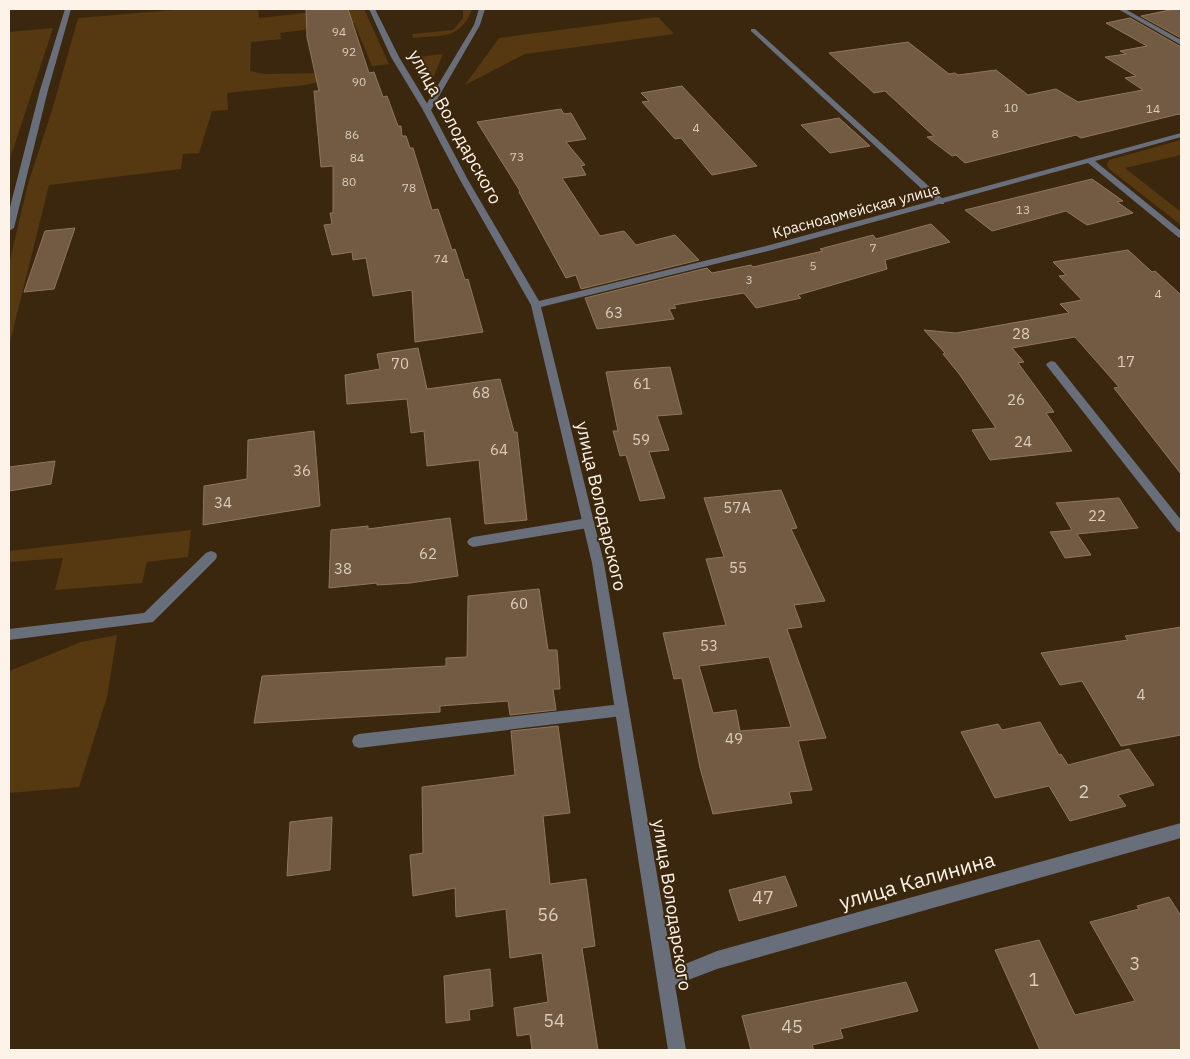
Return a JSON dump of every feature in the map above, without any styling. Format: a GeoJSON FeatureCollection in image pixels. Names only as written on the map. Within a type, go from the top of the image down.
{"type":"FeatureCollection","features":[{"type":"Feature","properties":{"kind":"street"},"geometry":{"type":"LineString","coordinates":[[9,228],[44,90],[68,9]]}},
{"type":"Feature","properties":{"kind":"street","name":"улица Володарского"},"geometry":{"type":"LineString","coordinates":[[372,9],[395,57],[428,110],[464,180],[536,306],[598,563],[677,1050]]}},
{"type":"Feature","properties":{"kind":"street"},"geometry":{"type":"LineString","coordinates":[[428,110],[477,25],[482,9]]}},
{"type":"Feature","properties":{"kind":"street"},"geometry":{"type":"LineString","coordinates":[[1121,9],[1181,43]]}},
{"type":"Feature","properties":{"kind":"street"},"geometry":{"type":"LineString","coordinates":[[753,30],[940,202]]}},
{"type":"Feature","properties":{"kind":"street","name":"Красноармейская улица"},"geometry":{"type":"LineString","coordinates":[[536,306],[769,248],[1090,161],[1181,134]]}},
{"type":"Feature","properties":{"kind":"street"},"geometry":{"type":"LineString","coordinates":[[1090,161],[1181,236]]}},
{"type":"Feature","properties":{"kind":"street"},"geometry":{"type":"LineString","coordinates":[[1051,364],[1181,528]]}},
{"type":"Feature","properties":{"kind":"street"},"geometry":{"type":"LineString","coordinates":[[473,542],[588,523]]}},
{"type":"Feature","properties":{"kind":"street"},"geometry":{"type":"LineString","coordinates":[[9,635],[148,618],[211,556]]}},
{"type":"Feature","properties":{"kind":"street"},"geometry":{"type":"LineString","coordinates":[[359,741],[622,710]]}},
{"type":"Feature","properties":{"kind":"street","name":"улица Калинина"},"geometry":{"type":"LineString","coordinates":[[666,980],[717,960],[1181,831]]}},
{"type":"Feature","properties":{"kind":"shaded area"},"geometry":{"type":"Polygon","coordinates":[[[187,9],[258,9],[259,18],[339,9],[364,9],[389,64],[372,66],[354,23],[280,33],[281,39],[251,42],[250,71],[264,74],[328,73],[331,79],[305,85],[227,93],[228,110],[212,111],[199,153],[183,154],[181,169],[49,185],[9,346],[9,264],[28,184],[53,107],[78,18],[187,9]]]}},
{"type":"Feature","properties":{"kind":"shaded area"},"geometry":{"type":"Polygon","coordinates":[[[463,9],[472,10],[467,20],[455,31],[441,36],[413,38],[412,34],[453,30],[463,18],[463,9]]]}},
{"type":"Feature","properties":{"kind":"shaded area"},"geometry":{"type":"Polygon","coordinates":[[[658,17],[674,34],[525,54],[465,85],[499,38],[658,17]]]}},
{"type":"Feature","properties":{"kind":"shaded area"},"geometry":{"type":"Polygon","coordinates":[[[53,28],[9,162],[9,32],[53,28]]]}},
{"type":"Feature","properties":{"kind":"shaded area"},"geometry":{"type":"Polygon","coordinates":[[[443,54],[433,78],[420,80],[411,58],[443,54]]]}},
{"type":"Feature","properties":{"kind":"shaded area"},"geometry":{"type":"Polygon","coordinates":[[[1181,140],[1181,155],[1125,168],[1181,212],[1181,225],[1108,168],[1107,164],[1109,160],[1181,140]]]}},
{"type":"Feature","properties":{"kind":"shaded area"},"geometry":{"type":"Polygon","coordinates":[[[191,530],[188,557],[147,562],[142,583],[55,590],[63,558],[9,562],[9,551],[191,530]]]}},
{"type":"Feature","properties":{"kind":"shaded area"},"geometry":{"type":"Polygon","coordinates":[[[117,635],[107,697],[79,787],[9,793],[9,671],[81,642],[117,635]]]}},
{"type":"Feature","properties":{"kind":"building"},"geometry":{"type":"Polygon","coordinates":[[[306,9],[348,9],[369,73],[374,72],[383,97],[387,96],[398,126],[401,126],[402,136],[406,136],[410,148],[413,148],[432,210],[438,209],[452,250],[455,249],[465,280],[468,279],[483,332],[415,342],[412,290],[373,296],[366,258],[353,260],[352,252],[332,255],[324,225],[332,224],[330,213],[333,213],[333,166],[321,167],[314,91],[319,91],[307,37],[306,9]]]}},
{"type":"Feature","properties":{"kind":"building"},"geometry":{"type":"Polygon","coordinates":[[[1181,9],[1181,38],[1141,16],[1181,9]]]}},
{"type":"Feature","properties":{"kind":"building"},"geometry":{"type":"Polygon","coordinates":[[[1130,18],[1181,47],[1181,116],[1179,114],[1081,138],[1076,135],[965,163],[956,155],[952,156],[927,137],[934,136],[885,91],[874,93],[829,53],[908,42],[949,74],[955,73],[958,75],[996,70],[1028,95],[1056,89],[1078,102],[1143,90],[1125,78],[1136,76],[1105,57],[1126,54],[1120,51],[1147,46],[1106,23],[1130,18]]]}},
{"type":"Feature","properties":{"kind":"building"},"geometry":{"type":"Polygon","coordinates":[[[682,86],[757,166],[712,175],[681,138],[675,139],[642,102],[649,101],[641,93],[682,86]]]}},
{"type":"Feature","properties":{"kind":"building"},"geometry":{"type":"Polygon","coordinates":[[[561,109],[564,114],[571,113],[586,139],[566,142],[585,165],[581,166],[586,175],[562,178],[600,236],[624,231],[636,245],[675,235],[699,260],[581,289],[576,275],[566,278],[520,191],[477,122],[561,109]]]}},
{"type":"Feature","properties":{"kind":"building"},"geometry":{"type":"Polygon","coordinates":[[[839,118],[870,146],[830,153],[801,125],[839,118]]]}},
{"type":"Feature","properties":{"kind":"building"},"geometry":{"type":"Polygon","coordinates":[[[1092,179],[1123,201],[1117,202],[1133,213],[1087,225],[1066,211],[992,231],[965,210],[1092,179]]]}},
{"type":"Feature","properties":{"kind":"building"},"geometry":{"type":"Polygon","coordinates":[[[931,224],[950,242],[885,260],[887,269],[798,295],[801,298],[756,308],[744,293],[674,305],[676,308],[669,309],[674,319],[597,329],[585,298],[707,268],[712,273],[751,265],[753,267],[823,251],[820,249],[873,235],[876,239],[931,224]]]}},
{"type":"Feature","properties":{"kind":"building"},"geometry":{"type":"Polygon","coordinates":[[[75,228],[54,289],[24,292],[45,231],[75,228]]]}},
{"type":"Feature","properties":{"kind":"building"},"geometry":{"type":"Polygon","coordinates":[[[1128,250],[1181,295],[1181,474],[1114,388],[1119,387],[1075,337],[1012,348],[1024,362],[1018,363],[1054,412],[1046,413],[1072,451],[990,460],[972,430],[996,428],[960,375],[943,354],[945,353],[924,330],[956,333],[1069,313],[1060,304],[1082,300],[1059,276],[1066,275],[1053,262],[1128,250]]]}},
{"type":"Feature","properties":{"kind":"building"},"geometry":{"type":"Polygon","coordinates":[[[418,348],[427,389],[500,379],[514,432],[517,432],[527,520],[485,524],[479,460],[427,466],[424,431],[411,433],[407,399],[347,404],[345,375],[380,369],[377,354],[418,348]]]}},
{"type":"Feature","properties":{"kind":"building"},"geometry":{"type":"Polygon","coordinates":[[[670,367],[682,414],[657,416],[669,450],[649,452],[665,498],[640,501],[626,455],[620,456],[613,431],[618,431],[606,372],[670,367]]]}},
{"type":"Feature","properties":{"kind":"building"},"geometry":{"type":"Polygon","coordinates":[[[314,431],[320,506],[203,525],[204,486],[247,479],[248,440],[314,431]]]}},
{"type":"Feature","properties":{"kind":"building"},"geometry":{"type":"Polygon","coordinates":[[[55,461],[51,484],[9,491],[9,467],[55,461]]]}},
{"type":"Feature","properties":{"kind":"building"},"geometry":{"type":"Polygon","coordinates":[[[781,490],[797,528],[791,529],[825,601],[794,605],[802,627],[787,629],[826,738],[798,741],[812,790],[789,792],[792,803],[713,814],[700,768],[682,678],[674,679],[663,633],[726,625],[706,559],[724,557],[704,498],[781,490]],[[769,657],[699,666],[713,713],[736,710],[740,731],[791,727],[769,657]]]}},
{"type":"Feature","properties":{"kind":"building"},"geometry":{"type":"Polygon","coordinates":[[[1119,498],[1138,528],[1077,534],[1091,555],[1065,558],[1050,532],[1072,530],[1056,503],[1119,498]]]}},
{"type":"Feature","properties":{"kind":"building"},"geometry":{"type":"Polygon","coordinates":[[[450,518],[458,576],[410,583],[377,585],[377,583],[329,588],[331,530],[368,526],[368,529],[450,518]]]}},
{"type":"Feature","properties":{"kind":"building"},"geometry":{"type":"Polygon","coordinates":[[[539,589],[548,650],[557,650],[560,689],[553,689],[556,710],[510,715],[508,701],[440,706],[440,712],[254,723],[262,676],[446,666],[446,658],[467,657],[468,596],[539,589]]]}},
{"type":"Feature","properties":{"kind":"building"},"geometry":{"type":"Polygon","coordinates":[[[1181,627],[1181,735],[1121,746],[1082,681],[1060,685],[1041,653],[1128,640],[1125,636],[1181,627]]]}},
{"type":"Feature","properties":{"kind":"building"},"geometry":{"type":"Polygon","coordinates":[[[1040,722],[1059,755],[1061,754],[1068,765],[1129,749],[1154,785],[1118,795],[1126,806],[1070,821],[1049,786],[995,798],[961,732],[998,724],[1002,730],[1040,722]]]}},
{"type":"Feature","properties":{"kind":"building"},"geometry":{"type":"Polygon","coordinates":[[[558,726],[570,813],[543,816],[550,884],[586,879],[595,946],[582,948],[598,1050],[532,1050],[530,1034],[517,1036],[514,1008],[548,1002],[542,953],[510,958],[506,909],[456,917],[455,888],[413,896],[410,855],[423,853],[422,787],[515,775],[511,731],[558,726]]]}},
{"type":"Feature","properties":{"kind":"building"},"geometry":{"type":"Polygon","coordinates":[[[332,817],[330,870],[287,876],[290,822],[332,817]]]}},
{"type":"Feature","properties":{"kind":"building"},"geometry":{"type":"Polygon","coordinates":[[[785,876],[797,906],[739,921],[729,890],[785,876]]]}},
{"type":"Feature","properties":{"kind":"building"},"geometry":{"type":"Polygon","coordinates":[[[1169,897],[1181,916],[1181,1050],[1040,1050],[995,950],[1039,940],[1075,1015],[1135,1001],[1090,922],[1139,909],[1137,906],[1169,897]]]}},
{"type":"Feature","properties":{"kind":"building"},"geometry":{"type":"Polygon","coordinates":[[[490,969],[493,1006],[469,1010],[470,1020],[446,1023],[444,976],[490,969]]]}},
{"type":"Feature","properties":{"kind":"building"},"geometry":{"type":"Polygon","coordinates":[[[906,982],[918,1011],[840,1029],[843,1038],[812,1045],[814,1050],[751,1050],[742,1016],[906,982]]]}}]}
